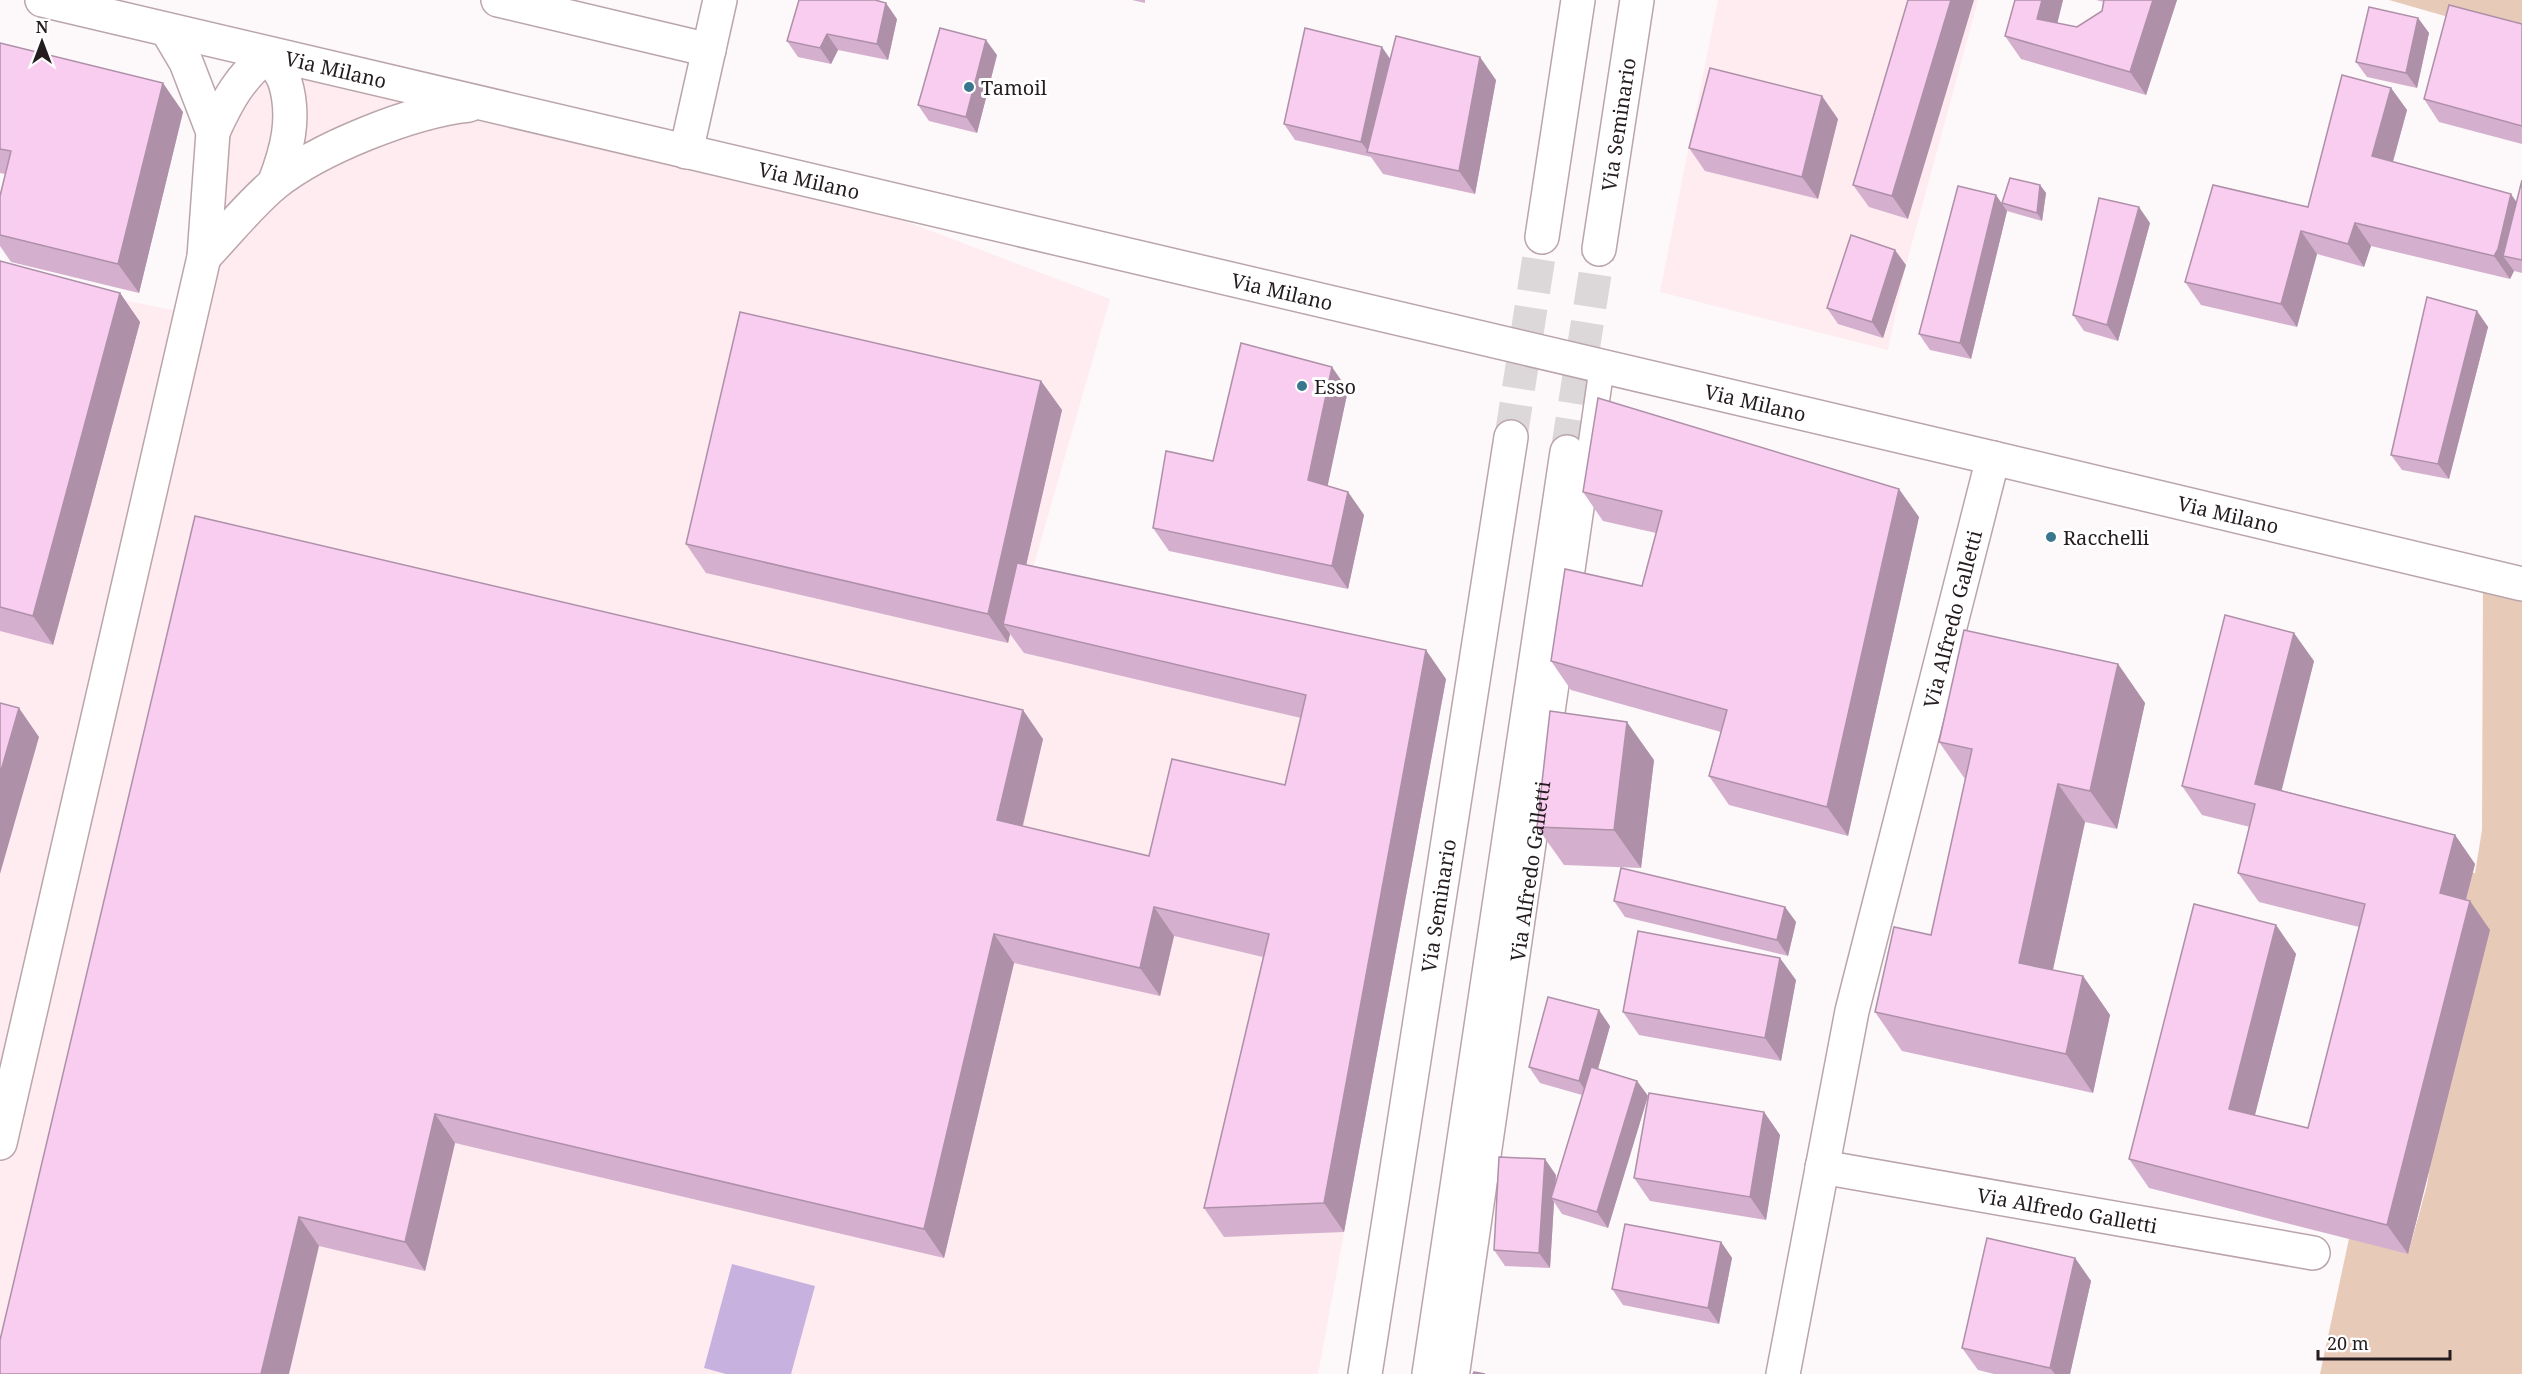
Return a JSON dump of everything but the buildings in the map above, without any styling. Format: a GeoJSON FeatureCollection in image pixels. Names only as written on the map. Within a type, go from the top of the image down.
{"type":"FeatureCollection","features":[{"type":"Feature","properties":{"kind":"main road","name":"Via Milano"},"geometry":{"type":"LineString","coordinates":[[42,0],[2522,584]]}},
{"type":"Feature","properties":{"kind":"main road"},"geometry":{"type":"LineString","coordinates":[[498,0],[709,50]]}},
{"type":"Feature","properties":{"kind":"main road"},"geometry":{"type":"LineString","coordinates":[[686,152],[720,0]]}},
{"type":"Feature","properties":{"kind":"main road"},"geometry":{"type":"LineString","coordinates":[[1542,237],[1578,0]]}},
{"type":"Feature","properties":{"kind":"main road","name":"Via Seminario"},"geometry":{"type":"LineString","coordinates":[[1599,249],[1637,0]]}},
{"type":"Feature","properties":{"kind":"main road"},"geometry":{"type":"LineString","coordinates":[[167,30],[186,62],[213,132]]}},
{"type":"Feature","properties":{"kind":"main road"},"geometry":{"type":"LineString","coordinates":[[0,1143],[204,257],[213,132],[229,98],[248,70],[269,54],[285,82],[291,126],[287,151],[274,184]]}},
{"type":"Feature","properties":{"kind":"main road"},"geometry":{"type":"LineString","coordinates":[[204,257],[274,184],[327,151],[381,128],[448,108],[482,104]]}},
{"type":"Feature","properties":{"kind":"main road","name":"Via Seminario"},"geometry":{"type":"LineString","coordinates":[[1365,1374],[1511,437]]}},
{"type":"Feature","properties":{"kind":"main road"},"geometry":{"type":"LineString","coordinates":[[1430,1374],[1568,452]]}},
{"type":"Feature","properties":{"kind":"main road","name":"Via Alfredo Galletti"},"geometry":{"type":"LineString","coordinates":[[1782,1374],[1852,1011],[1993,458]]}},
{"type":"Feature","properties":{"kind":"main road","name":"Via Alfredo Galletti"},"geometry":{"type":"LineString","coordinates":[[1822,1167],[2313,1253]]}},
{"type":"Feature","properties":{"kind":"lane","name":"Via Alfredo Galletti"},"geometry":{"type":"LineString","coordinates":[[1457,1374],[1602,366]]}},
{"type":"Feature","properties":{"kind":"shaded area"},"geometry":{"type":"Polygon","coordinates":[[[1718,0],[1978,0],[1906,265],[1888,350],[1660,292],[1718,0]]]}},
{"type":"Feature","properties":{"kind":"shaded area"},"geometry":{"type":"Polygon","coordinates":[[[2389,0],[2522,0],[2522,38],[2389,0]]]}},
{"type":"Feature","properties":{"kind":"shaded area"},"geometry":{"type":"Polygon","coordinates":[[[241,49],[776,172],[1110,299],[1027,589],[1446,679],[1318,1374],[0,1374],[0,275],[192,314],[241,49]]]}},
{"type":"Feature","properties":{"kind":"shaded area"},"geometry":{"type":"Polygon","coordinates":[[[2483,577],[2522,588],[2522,1374],[2320,1374],[2350,1234],[2392,1249],[2409,1251],[2427,1185],[2462,957],[2460,871],[2475,873],[2482,830],[2483,577]]]}},
{"type":"Feature","properties":{"kind":"shaded area"},"geometry":{"type":"Polygon","coordinates":[[[732,1264],[815,1286],[791,1374],[726,1374],[704,1368],[732,1264]]]}},
{"type":"Feature","properties":{"kind":"tunnel"},"geometry":{"type":"LineString","coordinates":[[1511,437],[1542,237]]}},
{"type":"Feature","properties":{"kind":"tunnel"},"geometry":{"type":"LineString","coordinates":[[1567,452],[1599,249]]}},
{"type":"Feature","properties":{"kind":"place","name":"Tamoil"},"geometry":{"type":"Point","coordinates":[969,87]}},
{"type":"Feature","properties":{"kind":"place","name":"Esso"},"geometry":{"type":"Point","coordinates":[1302,386]}},
{"type":"Feature","properties":{"kind":"place","name":"Racchelli"},"geometry":{"type":"Point","coordinates":[2051,537]}}]}
